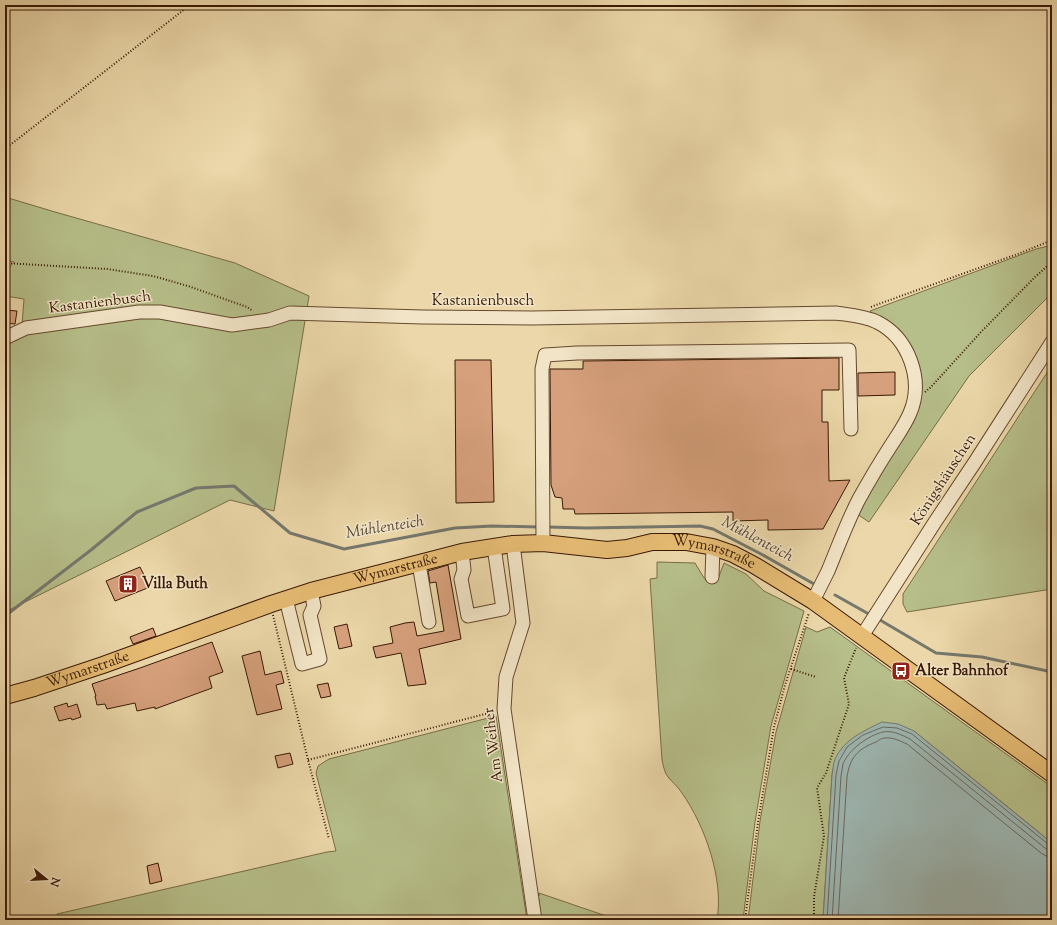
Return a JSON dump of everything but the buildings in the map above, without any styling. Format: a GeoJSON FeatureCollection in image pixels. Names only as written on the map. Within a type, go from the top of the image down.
{"type":"FeatureCollection","features":[{"type":"Feature","properties":{"kind":"main road","name":"Wymarstraße"},"geometry":{"type":"LineString","coordinates":[[5,696],[103,665],[270,604],[311,591],[462,552],[512,544],[543,533],[607,550],[627,548],[661,541],[686,542],[713,547],[733,554],[813,601],[1052,774]]}},
{"type":"Feature","properties":{"kind":"street","name":"Kastanienbusch"},"geometry":{"type":"LineString","coordinates":[[5,338],[26,328],[139,312],[160,312],[232,325],[268,320],[290,313],[524,318],[836,313],[858,316],[872,320],[893,334],[909,355],[915,384],[912,408],[908,418],[877,467],[854,509],[813,601]]}},
{"type":"Feature","properties":{"kind":"street","name":"Königshäuschen"},"geometry":{"type":"LineString","coordinates":[[862,636],[934,522],[975,462],[1052,342]]}},
{"type":"Feature","properties":{"kind":"street"},"geometry":{"type":"LineString","coordinates":[[543,533],[542,369],[545,355],[577,353],[849,350],[851,429]]}},
{"type":"Feature","properties":{"kind":"street","name":"Am Weiher"},"geometry":{"type":"LineString","coordinates":[[512,544],[523,623],[506,677],[504,709],[535,920]]}},
{"type":"Feature","properties":{"kind":"street"},"geometry":{"type":"LineString","coordinates":[[462,552],[464,570],[461,579],[468,616],[503,608],[494,547]]}},
{"type":"Feature","properties":{"kind":"street"},"geometry":{"type":"LineString","coordinates":[[712,577],[713,547]]}},
{"type":"Feature","properties":{"kind":"street"},"geometry":{"type":"LineString","coordinates":[[419,564],[429,622]]}},
{"type":"Feature","properties":{"kind":"street"},"geometry":{"type":"LineString","coordinates":[[286,599],[302,664],[320,659],[310,615],[314,606],[311,591]]}},
{"type":"Feature","properties":{"kind":"path"},"geometry":{"type":"LineString","coordinates":[[5,149],[190,5]]}},
{"type":"Feature","properties":{"kind":"path"},"geometry":{"type":"LineString","coordinates":[[858,316],[876,305],[1052,240]]}},
{"type":"Feature","properties":{"kind":"path"},"geometry":{"type":"LineString","coordinates":[[914,396],[925,393],[929,390],[981,332],[1035,277],[1052,262]]}},
{"type":"Feature","properties":{"kind":"path"},"geometry":{"type":"LineString","coordinates":[[5,264],[107,269],[153,276],[188,286],[247,307],[268,320]]}},
{"type":"Feature","properties":{"kind":"path"},"geometry":{"type":"LineString","coordinates":[[746,920],[758,822],[774,727],[813,601]]}},
{"type":"Feature","properties":{"kind":"path"},"geometry":{"type":"LineString","coordinates":[[270,604],[329,839]]}},
{"type":"Feature","properties":{"kind":"path"},"geometry":{"type":"LineString","coordinates":[[814,920],[814,897],[824,836],[817,788],[826,773],[849,704],[844,678],[862,636]]}},
{"type":"Feature","properties":{"kind":"path"},"geometry":{"type":"LineString","coordinates":[[791,669],[816,677]]}},
{"type":"Feature","properties":{"kind":"path"},"geometry":{"type":"LineString","coordinates":[[308,760],[504,709]]}},
{"type":"Feature","properties":{"kind":"green space"},"geometry":{"type":"Polygon","coordinates":[[[5,197],[235,263],[309,296],[274,511],[230,500],[5,612],[5,342],[22,325],[24,299],[5,296],[5,270],[7,270],[14,262],[5,260],[5,197]]]}},
{"type":"Feature","properties":{"kind":"green space"},"geometry":{"type":"Polygon","coordinates":[[[1052,245],[1052,293],[969,376],[869,522],[857,514],[910,425],[916,367],[873,317],[870,311],[1036,249],[1052,245]]]}},
{"type":"Feature","properties":{"kind":"green space"},"geometry":{"type":"Polygon","coordinates":[[[1052,365],[1052,589],[907,612],[903,604],[903,594],[1052,365]]]}},
{"type":"Feature","properties":{"kind":"green space"},"geometry":{"type":"Polygon","coordinates":[[[657,562],[695,563],[704,578],[718,579],[724,563],[746,574],[764,591],[804,611],[771,726],[755,822],[743,920],[717,920],[718,888],[711,854],[698,821],[680,790],[665,772],[662,760],[650,579],[657,578],[657,562]]]}},
{"type":"Feature","properties":{"kind":"green space"},"geometry":{"type":"Polygon","coordinates":[[[806,627],[817,632],[830,627],[1052,787],[1052,843],[914,731],[835,760],[832,775],[823,920],[748,920],[760,821],[776,732],[806,627]]]}},
{"type":"Feature","properties":{"kind":"green space"},"geometry":{"type":"Polygon","coordinates":[[[496,716],[527,920],[58,920],[57,914],[336,851],[316,773],[318,766],[329,759],[496,716]]]}},
{"type":"Feature","properties":{"kind":"green space"},"geometry":{"type":"Polygon","coordinates":[[[538,893],[539,896],[539,893],[618,920],[541,920],[538,893]]]}},
{"type":"Feature","properties":{"kind":"water"},"geometry":{"type":"Polygon","coordinates":[[[882,722],[898,724],[914,731],[1052,843],[1052,920],[823,920],[834,761],[844,746],[855,736],[882,722]]]}},
{"type":"Feature","properties":{"kind":"waterway","name":"Mühlenteich"},"geometry":{"type":"LineString","coordinates":[[5,616],[91,550],[137,512],[196,488],[234,486],[290,533],[344,549],[455,528],[492,526],[539,527]]}},
{"type":"Feature","properties":{"kind":"waterway","name":"Mühlenteich"},"geometry":{"type":"LineString","coordinates":[[547,527],[587,528],[700,526],[713,529],[814,584]]}},
{"type":"Feature","properties":{"kind":"waterway","name":"Mühlenteich"},"geometry":{"type":"LineString","coordinates":[[835,595],[867,613]]}},
{"type":"Feature","properties":{"kind":"waterway","name":"Mühlenteich"},"geometry":{"type":"LineString","coordinates":[[880,620],[936,653],[982,657],[1052,672]]}},
{"type":"Feature","properties":{"kind":"place","name":"Villa Buth"},"geometry":{"type":"Point","coordinates":[128,584]}},
{"type":"Feature","properties":{"kind":"place","name":"Alter Bahnhof"},"geometry":{"type":"Point","coordinates":[901,671]}}]}
